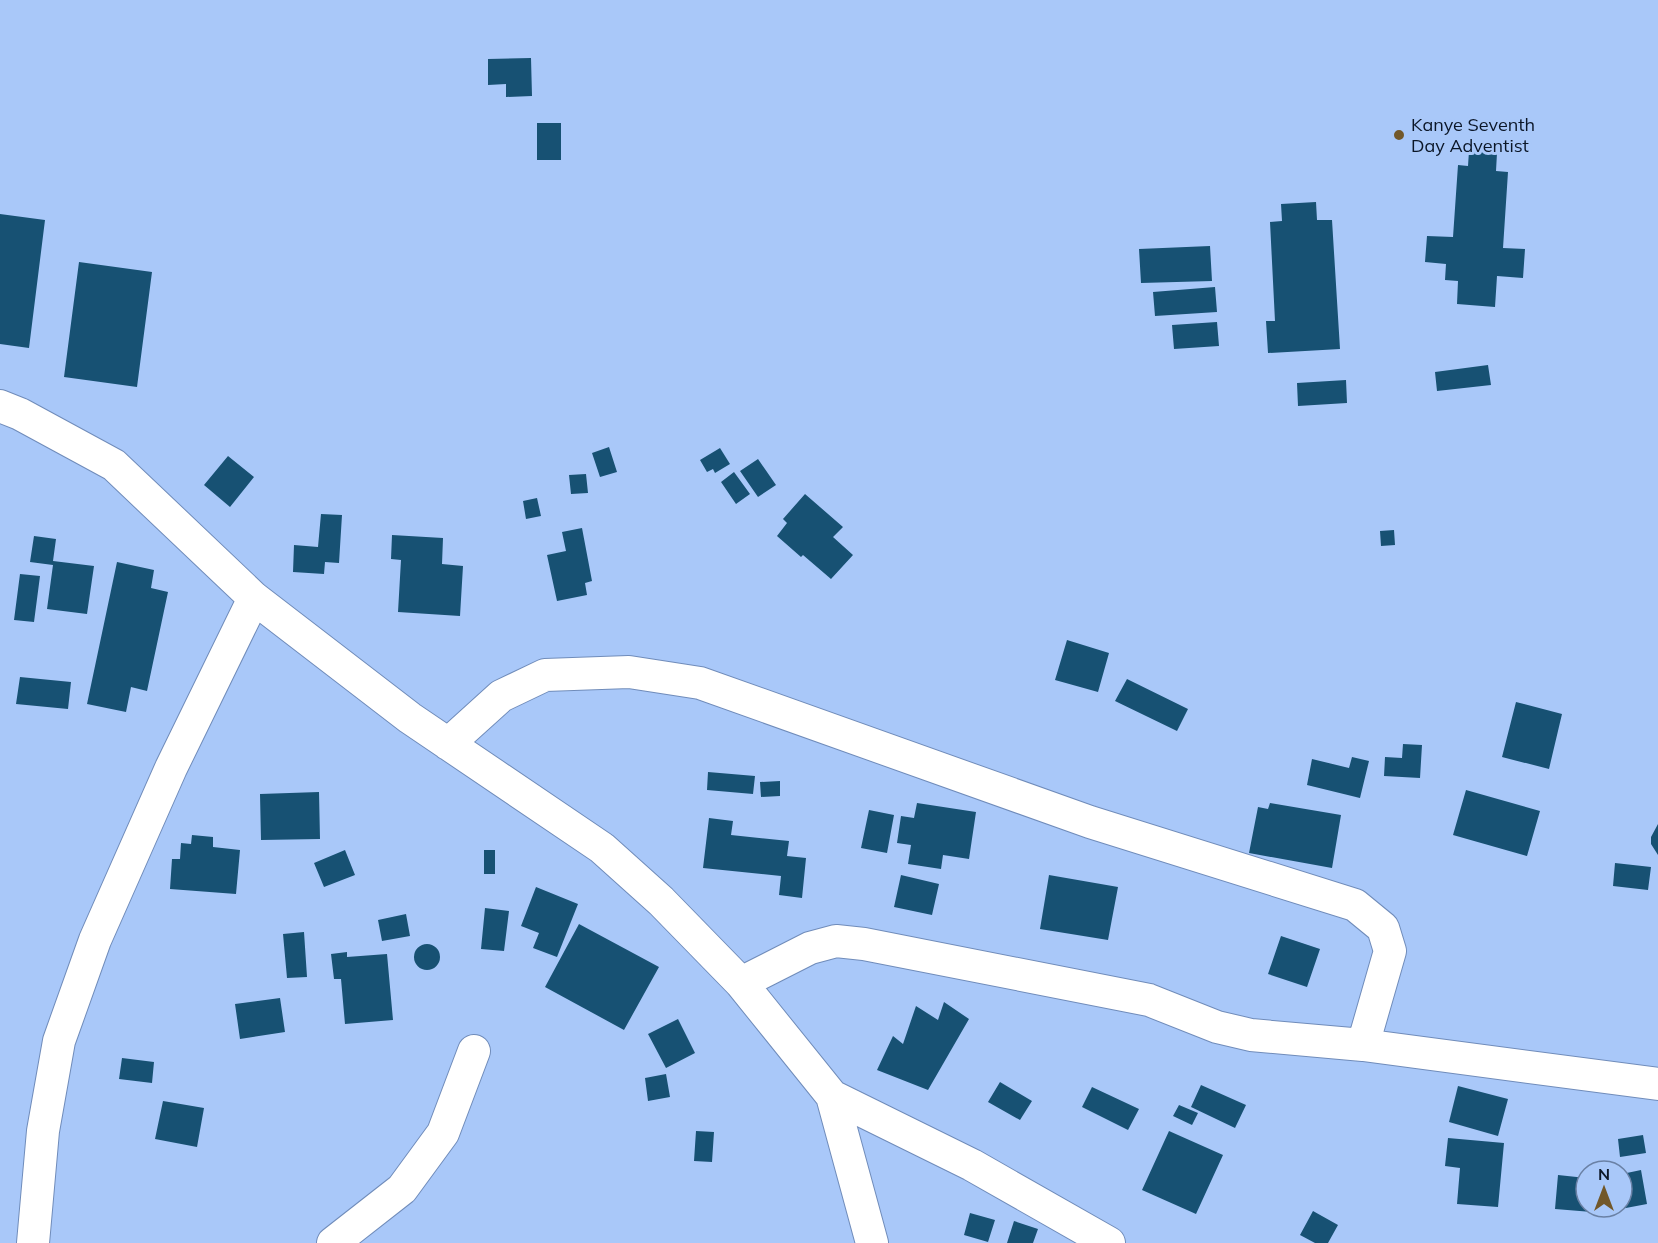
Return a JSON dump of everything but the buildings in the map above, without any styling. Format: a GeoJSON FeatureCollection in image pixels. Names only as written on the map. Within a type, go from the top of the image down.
{"type":"FeatureCollection","features":[{"type":"Feature","properties":{"kind":"street"},"geometry":{"type":"LineString","coordinates":[[0,406],[20,414],[114,465],[254,598],[410,718],[602,848],[661,901],[741,983],[832,1096],[872,1243]]}},
{"type":"Feature","properties":{"kind":"street"},"geometry":{"type":"LineString","coordinates":[[33,1243],[43,1131],[59,1041],[96,940],[166,779],[254,598]]}},
{"type":"Feature","properties":{"kind":"street"},"geometry":{"type":"LineString","coordinates":[[448,744],[501,696],[545,675],[629,672],[700,683],[1090,822],[1355,905],[1383,928],[1390,951],[1363,1045]]}},
{"type":"Feature","properties":{"kind":"street"},"geometry":{"type":"LineString","coordinates":[[741,983],[810,948],[836,941],[864,944],[1149,1000],[1217,1027],[1251,1035],[1363,1045],[1658,1084]]}},
{"type":"Feature","properties":{"kind":"street"},"geometry":{"type":"LineString","coordinates":[[334,1243],[402,1189],[442,1133],[474,1052]]}},
{"type":"Feature","properties":{"kind":"street"},"geometry":{"type":"LineString","coordinates":[[832,1096],[972,1165],[1109,1243]]}},
{"type":"Feature","properties":{"kind":"street"},"geometry":{"type":"LineString","coordinates":[[334,1243],[343,1243]]}},
{"type":"Feature","properties":{"kind":"place","name":"Kanye Seventh Day Adventist"},"geometry":{"type":"Point","coordinates":[1399,135]}}]}
